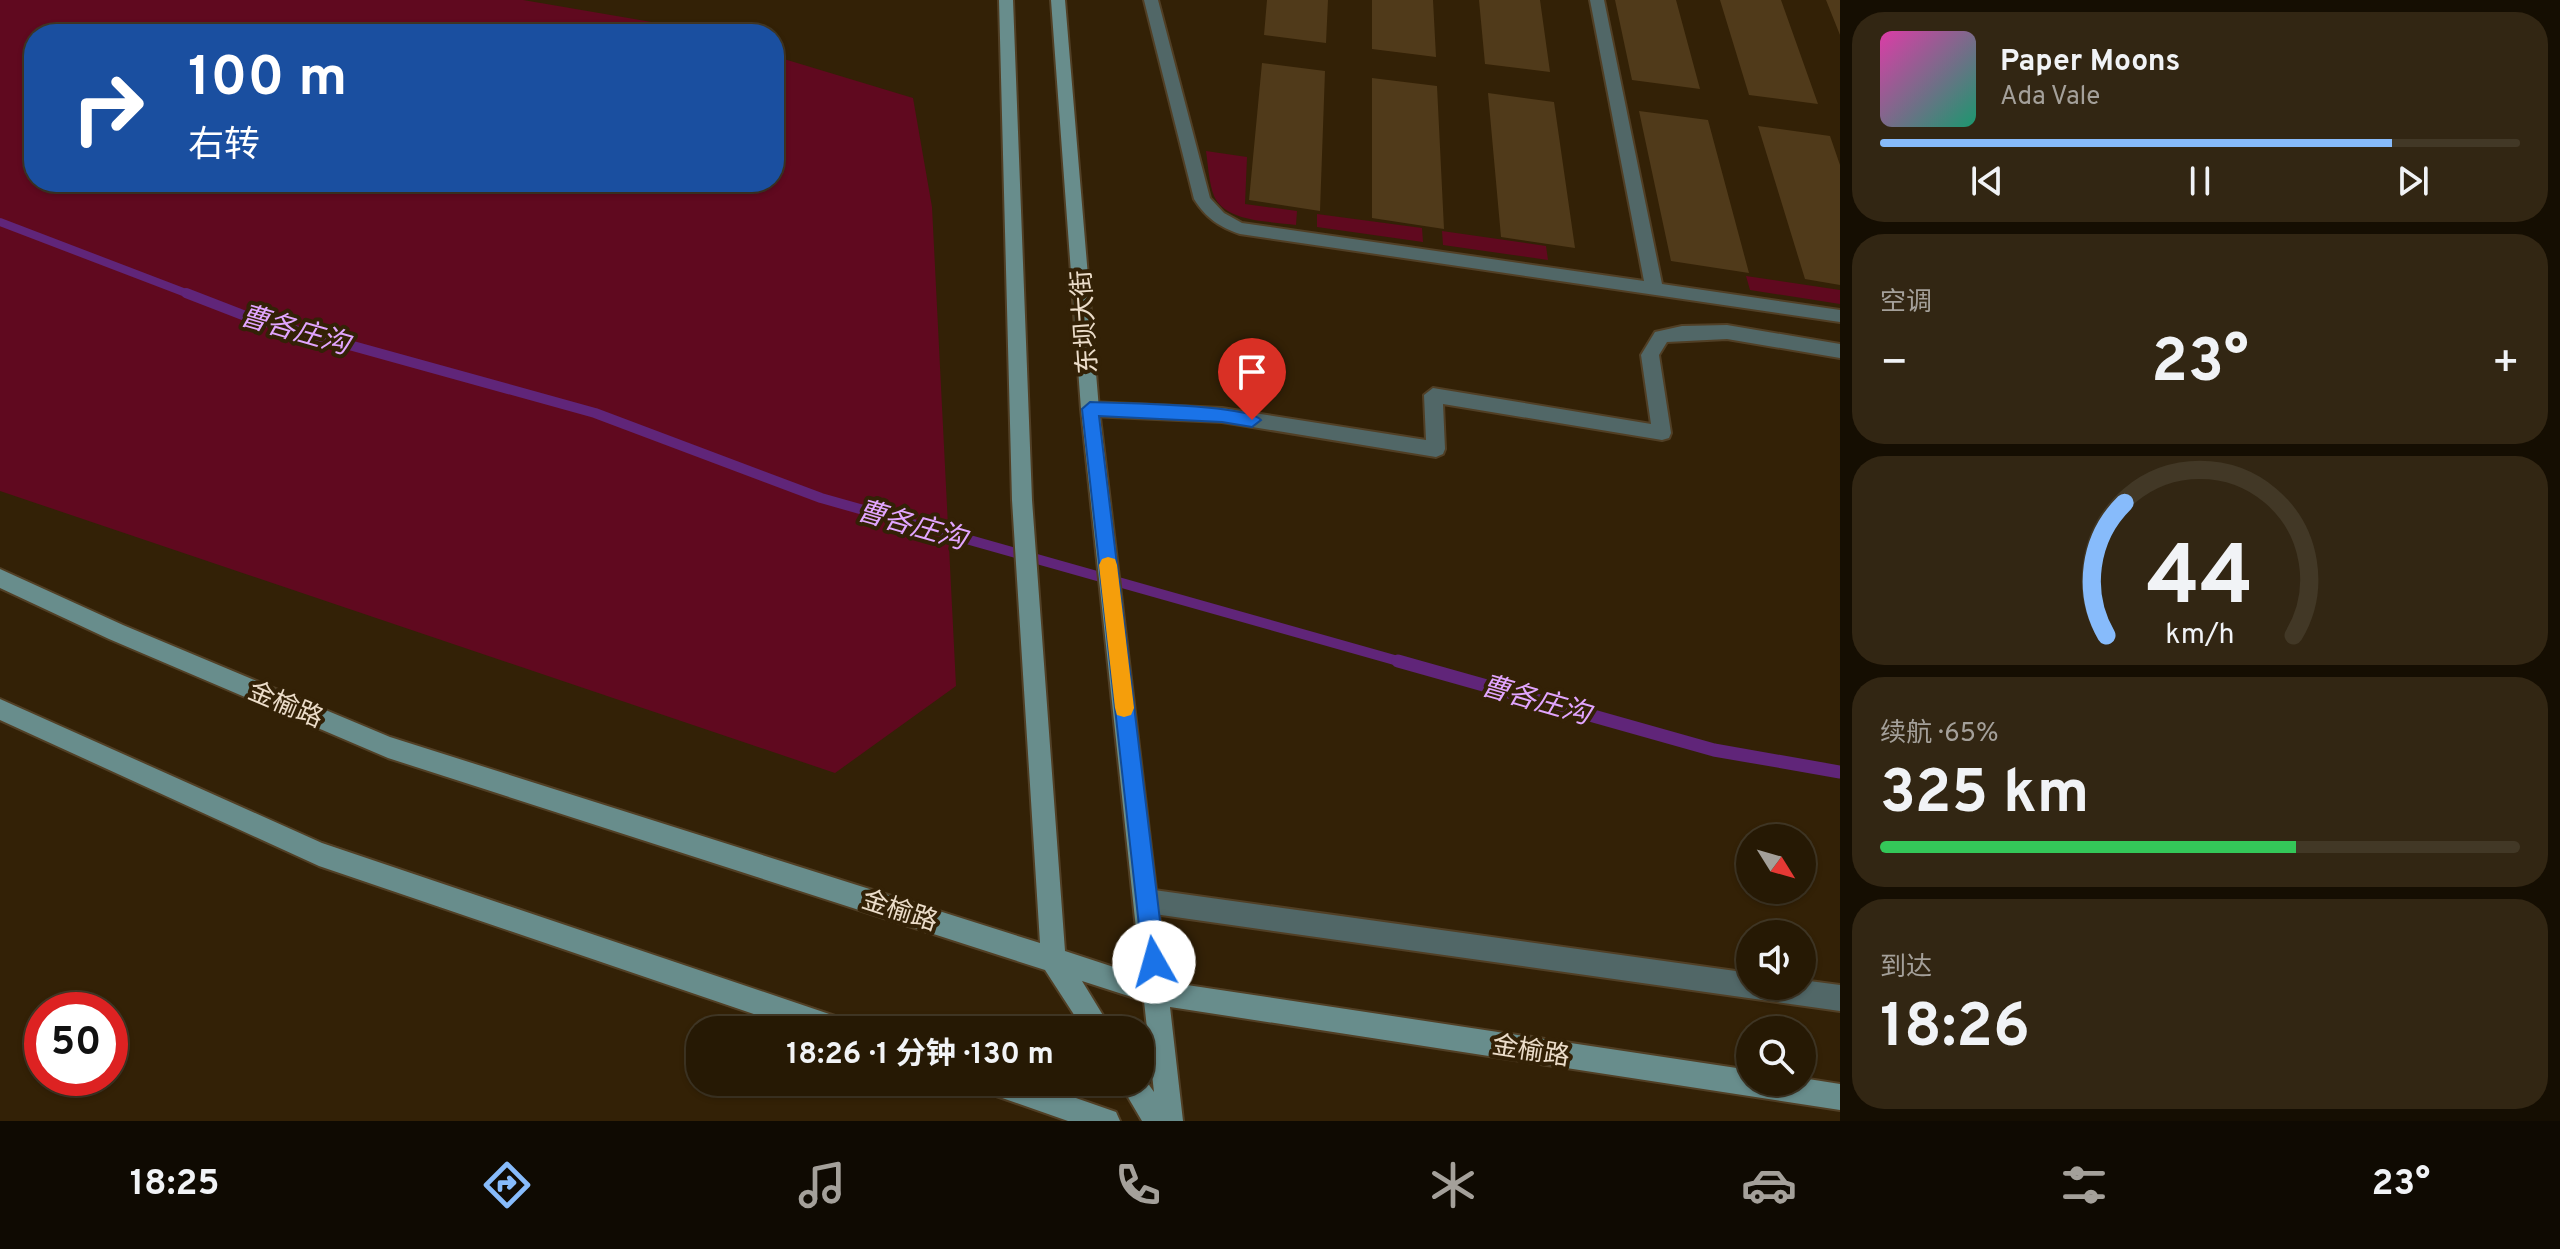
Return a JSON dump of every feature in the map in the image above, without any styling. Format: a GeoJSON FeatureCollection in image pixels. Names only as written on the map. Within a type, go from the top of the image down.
{"type":"FeatureCollection","features":[{"type":"Feature","properties":{"kind":"main road"},"geometry":{"type":"LineString","coordinates":[[1006,0],[1022,500],[1053,959],[1090,1016]]}},
{"type":"Feature","properties":{"kind":"main road","name":"东坝大街"},"geometry":{"type":"LineString","coordinates":[[1058,0],[1090,409],[1170,1121]]}},
{"type":"Feature","properties":{"kind":"main road","name":"金榆路"},"geometry":{"type":"LineString","coordinates":[[0,578],[116,632],[388,747],[1157,993],[1840,1097]]}},
{"type":"Feature","properties":{"kind":"main road"},"geometry":{"type":"LineString","coordinates":[[0,709],[319,854],[797,1016]]}},
{"type":"Feature","properties":{"kind":"main road"},"geometry":{"type":"LineString","coordinates":[[1033,1096],[1107,1121]]}},
{"type":"Feature","properties":{"kind":"main road"},"geometry":{"type":"LineString","coordinates":[[1141,1096],[1157,1121]]}},
{"type":"Feature","properties":{"kind":"street"},"geometry":{"type":"LineString","coordinates":[[1151,0],[1202,199],[1210,212],[1225,223],[1240,228],[1840,316]]}},
{"type":"Feature","properties":{"kind":"street"},"geometry":{"type":"LineString","coordinates":[[1597,0],[1654,288]]}},
{"type":"Feature","properties":{"kind":"street"},"geometry":{"type":"LineString","coordinates":[[1090,409],[1222,415],[1436,449],[1433,395],[1662,433],[1650,355],[1661,337],[1683,331],[1722,332],[1840,351]]}},
{"type":"Feature","properties":{"kind":"street"},"geometry":{"type":"LineString","coordinates":[[1147,901],[1736,983]]}},
{"type":"Feature","properties":{"kind":"street"},"geometry":{"type":"LineString","coordinates":[[1816,995],[1840,998]]}},
{"type":"Feature","properties":{"kind":"shaded area"},"geometry":{"type":"Polygon","coordinates":[[[0,0],[523,0],[663,24],[24,24],[24,192],[784,192],[784,59],[913,98],[932,207],[956,686],[835,773],[0,491],[0,0]]]}},
{"type":"Feature","properties":{"kind":"shaded area"},"geometry":{"type":"Polygon","coordinates":[[[1206,151],[1247,157],[1245,204],[1297,211],[1296,225],[1250,219],[1220,205],[1212,191],[1206,151]]]}},
{"type":"Feature","properties":{"kind":"shaded area"},"geometry":{"type":"Polygon","coordinates":[[[1317,214],[1422,228],[1423,242],[1317,227],[1317,214]]]}},
{"type":"Feature","properties":{"kind":"shaded area"},"geometry":{"type":"Polygon","coordinates":[[[1442,231],[1546,246],[1548,260],[1443,245],[1442,231]]]}},
{"type":"Feature","properties":{"kind":"shaded area"},"geometry":{"type":"Polygon","coordinates":[[[1746,276],[1840,290],[1840,304],[1750,290],[1746,276]]]}},
{"type":"Feature","properties":{"kind":"building"},"geometry":{"type":"Polygon","coordinates":[[[1267,0],[1328,0],[1326,43],[1264,35],[1267,0]]]}},
{"type":"Feature","properties":{"kind":"building"},"geometry":{"type":"Polygon","coordinates":[[[1372,0],[1433,0],[1436,57],[1372,49],[1372,0]]]}},
{"type":"Feature","properties":{"kind":"building"},"geometry":{"type":"Polygon","coordinates":[[[1479,0],[1540,0],[1550,72],[1485,64],[1479,0]]]}},
{"type":"Feature","properties":{"kind":"building"},"geometry":{"type":"Polygon","coordinates":[[[1615,0],[1676,0],[1700,89],[1632,80],[1615,0]]]}},
{"type":"Feature","properties":{"kind":"building"},"geometry":{"type":"Polygon","coordinates":[[[1720,0],[1781,0],[1818,104],[1749,95],[1720,0]]]}},
{"type":"Feature","properties":{"kind":"building"},"geometry":{"type":"Polygon","coordinates":[[[1826,0],[1840,0],[1840,35],[1826,0]]]}},
{"type":"Feature","properties":{"kind":"building"},"geometry":{"type":"Polygon","coordinates":[[[1262,63],[1325,71],[1320,211],[1249,200],[1262,63]]]}},
{"type":"Feature","properties":{"kind":"building"},"geometry":{"type":"Polygon","coordinates":[[[1372,78],[1437,86],[1444,229],[1372,218],[1372,78]]]}},
{"type":"Feature","properties":{"kind":"building"},"geometry":{"type":"Polygon","coordinates":[[[1488,93],[1554,102],[1575,248],[1501,237],[1488,93]]]}},
{"type":"Feature","properties":{"kind":"building"},"geometry":{"type":"Polygon","coordinates":[[[1639,111],[1708,120],[1749,273],[1671,261],[1639,111]]]}},
{"type":"Feature","properties":{"kind":"building"},"geometry":{"type":"Polygon","coordinates":[[[1758,126],[1830,136],[1840,165],[1840,285],[1805,279],[1758,126]]]}},
{"type":"Feature","properties":{"kind":"waterway","name":"曹各庄沟"},"geometry":{"type":"LineString","coordinates":[[0,222],[191,295]]}},
{"type":"Feature","properties":{"kind":"waterway","name":"曹各庄沟"},"geometry":{"type":"LineString","coordinates":[[186,293],[248,317],[595,413],[821,498],[1405,663]]}},
{"type":"Feature","properties":{"kind":"waterway","name":"曹各庄沟"},"geometry":{"type":"LineString","coordinates":[[1398,661],[1714,750],[1840,772]]}},
{"type":"Feature","properties":{"kind":"slow traffic"},"geometry":{"type":"LineString","coordinates":[[1108,565],[1124,708]]}},
{"type":"Feature","properties":{"kind":"route"},"geometry":{"type":"LineString","coordinates":[[1154,962],[1090,409],[1222,415],[1252,420]]}}]}
